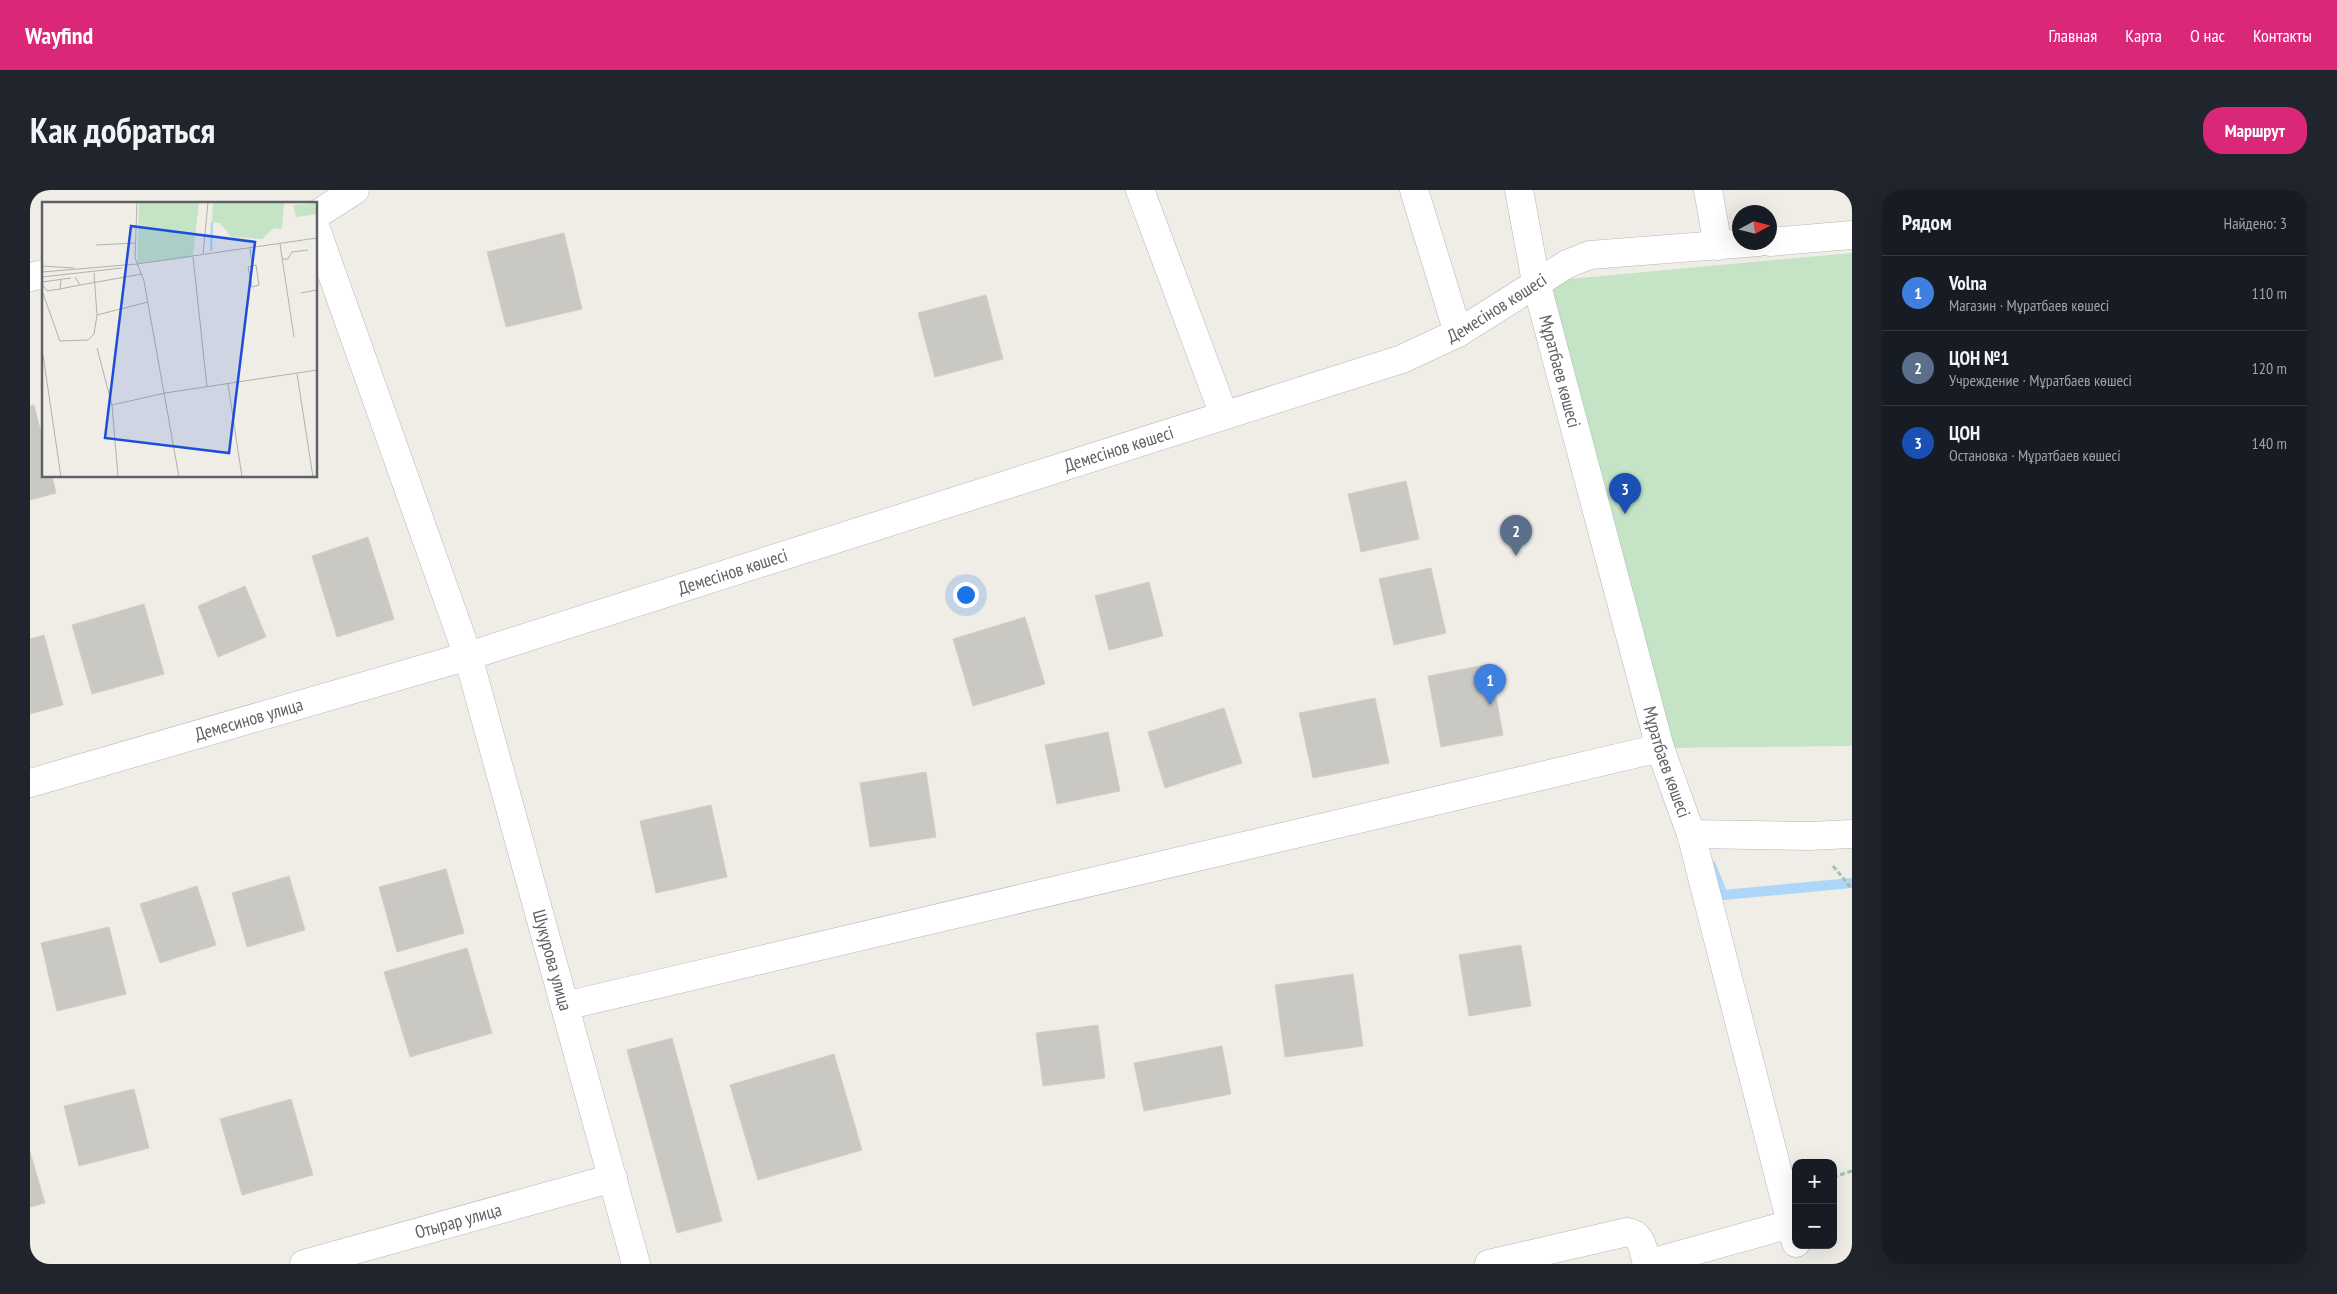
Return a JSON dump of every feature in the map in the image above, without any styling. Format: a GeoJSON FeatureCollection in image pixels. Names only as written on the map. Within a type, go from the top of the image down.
{"type":"FeatureCollection","features":[{"type":"Feature","properties":{"kind":"street"},"geometry":{"type":"LineString","coordinates":[[318,215],[355,190]]}},
{"type":"Feature","properties":{"kind":"street"},"geometry":{"type":"LineString","coordinates":[[1140,190],[1224,416]]}},
{"type":"Feature","properties":{"kind":"street"},"geometry":{"type":"LineString","coordinates":[[1414,190],[1458,334]]}},
{"type":"Feature","properties":{"kind":"street"},"geometry":{"type":"LineString","coordinates":[[1503,190],[1536,282]]}},
{"type":"Feature","properties":{"kind":"street"},"geometry":{"type":"LineString","coordinates":[[1519,190],[1536,282]]}},
{"type":"Feature","properties":{"kind":"street"},"geometry":{"type":"LineString","coordinates":[[1708,190],[1718,246]]}},
{"type":"Feature","properties":{"kind":"street","name":"Шукурова улица"},"geometry":{"type":"LineString","coordinates":[[318,235],[468,656],[636,1264]]}},
{"type":"Feature","properties":{"kind":"street"},"geometry":{"type":"LineString","coordinates":[[1777,241],[1852,235]]}},
{"type":"Feature","properties":{"kind":"street","name":"Демесінов көшесі"},"geometry":{"type":"LineString","coordinates":[[468,656],[1402,359],[1458,334],[1536,282],[1567,264],[1590,255],[1732,245]]}},
{"type":"Feature","properties":{"kind":"street","name":"Мұратбаев көшесі"},"geometry":{"type":"LineString","coordinates":[[1536,282],[1660,748],[1691,834],[1792,1230]]}},
{"type":"Feature","properties":{"kind":"street","name":"Демесинов улица"},"geometry":{"type":"LineString","coordinates":[[30,783],[468,656]]}},
{"type":"Feature","properties":{"kind":"street"},"geometry":{"type":"LineString","coordinates":[[565,1006],[1660,748]]}},
{"type":"Feature","properties":{"kind":"street"},"geometry":{"type":"LineString","coordinates":[[1691,834],[1852,834]]}},
{"type":"Feature","properties":{"kind":"street","name":"Отырар улица"},"geometry":{"type":"LineString","coordinates":[[304,1264],[613,1178]]}},
{"type":"Feature","properties":{"kind":"street"},"geometry":{"type":"LineString","coordinates":[[1489,1264],[1627,1232],[1634,1233],[1640,1239],[1647,1264],[1792,1238]]}},
{"type":"Feature","properties":{"kind":"street","name":"Мұратбаев көшесі"},"geometry":{"type":"LineString","coordinates":[[1797,1249],[1801,1264]]}},
{"type":"Feature","properties":{"kind":"path"},"geometry":{"type":"LineString","coordinates":[[1837,1176],[1852,1171]]}},
{"type":"Feature","properties":{"kind":"green space"},"geometry":{"type":"Polygon","coordinates":[[[1852,253],[1852,746],[1660,748],[1536,282],[1852,253]]]}},
{"type":"Feature","properties":{"kind":"building"},"geometry":{"type":"Polygon","coordinates":[[[564,233],[582,309],[506,327],[487,252],[564,233]]]}},
{"type":"Feature","properties":{"kind":"building"},"geometry":{"type":"Polygon","coordinates":[[[986,295],[1003,359],[935,377],[918,313],[986,295]]]}},
{"type":"Feature","properties":{"kind":"building"},"geometry":{"type":"Polygon","coordinates":[[[34,405],[42,436],[42,478],[52,478],[56,493],[30,500],[30,406],[34,405]]]}},
{"type":"Feature","properties":{"kind":"building"},"geometry":{"type":"Polygon","coordinates":[[[1406,481],[1419,539],[1361,552],[1348,494],[1406,481]]]}},
{"type":"Feature","properties":{"kind":"building"},"geometry":{"type":"Polygon","coordinates":[[[368,537],[394,619],[337,637],[312,556],[368,537]]]}},
{"type":"Feature","properties":{"kind":"building"},"geometry":{"type":"Polygon","coordinates":[[[1431,568],[1446,633],[1394,645],[1379,579],[1431,568]]]}},
{"type":"Feature","properties":{"kind":"building"},"geometry":{"type":"Polygon","coordinates":[[[1149,582],[1163,636],[1109,650],[1095,596],[1149,582]]]}},
{"type":"Feature","properties":{"kind":"building"},"geometry":{"type":"Polygon","coordinates":[[[245,586],[266,637],[218,657],[198,606],[245,586]]]}},
{"type":"Feature","properties":{"kind":"building"},"geometry":{"type":"Polygon","coordinates":[[[144,604],[164,674],[92,694],[72,625],[144,604]]]}},
{"type":"Feature","properties":{"kind":"building"},"geometry":{"type":"Polygon","coordinates":[[[1025,617],[1045,684],[973,706],[953,639],[1025,617]]]}},
{"type":"Feature","properties":{"kind":"building"},"geometry":{"type":"Polygon","coordinates":[[[44,635],[63,705],[30,714],[30,639],[44,635]]]}},
{"type":"Feature","properties":{"kind":"building"},"geometry":{"type":"Polygon","coordinates":[[[1490,664],[1503,735],[1441,747],[1428,676],[1490,664]]]}},
{"type":"Feature","properties":{"kind":"building"},"geometry":{"type":"Polygon","coordinates":[[[1375,698],[1389,763],[1313,778],[1299,713],[1375,698]]]}},
{"type":"Feature","properties":{"kind":"building"},"geometry":{"type":"Polygon","coordinates":[[[1224,708],[1242,763],[1165,788],[1148,732],[1224,708]]]}},
{"type":"Feature","properties":{"kind":"building"},"geometry":{"type":"Polygon","coordinates":[[[1108,732],[1120,791],[1057,804],[1045,745],[1108,732]]]}},
{"type":"Feature","properties":{"kind":"building"},"geometry":{"type":"Polygon","coordinates":[[[926,772],[936,837],[870,847],[860,783],[926,772]]]}},
{"type":"Feature","properties":{"kind":"building"},"geometry":{"type":"Polygon","coordinates":[[[711,805],[727,877],[656,893],[640,821],[711,805]]]}},
{"type":"Feature","properties":{"kind":"building"},"geometry":{"type":"Polygon","coordinates":[[[446,869],[464,933],[397,952],[379,887],[446,869]]]}},
{"type":"Feature","properties":{"kind":"building"},"geometry":{"type":"Polygon","coordinates":[[[289,876],[305,930],[247,947],[232,893],[289,876]]]}},
{"type":"Feature","properties":{"kind":"building"},"geometry":{"type":"Polygon","coordinates":[[[197,886],[216,945],[160,963],[140,904],[197,886]]]}},
{"type":"Feature","properties":{"kind":"building"},"geometry":{"type":"Polygon","coordinates":[[[109,927],[126,994],[57,1011],[41,943],[109,927]]]}},
{"type":"Feature","properties":{"kind":"building"},"geometry":{"type":"Polygon","coordinates":[[[1521,945],[1531,1006],[1469,1016],[1459,955],[1521,945]]]}},
{"type":"Feature","properties":{"kind":"building"},"geometry":{"type":"Polygon","coordinates":[[[467,948],[492,1033],[410,1057],[384,972],[467,948]]]}},
{"type":"Feature","properties":{"kind":"building"},"geometry":{"type":"Polygon","coordinates":[[[1353,974],[1363,1046],[1285,1057],[1275,985],[1353,974]]]}},
{"type":"Feature","properties":{"kind":"building"},"geometry":{"type":"Polygon","coordinates":[[[1098,1025],[1105,1078],[1043,1086],[1036,1033],[1098,1025]]]}},
{"type":"Feature","properties":{"kind":"building"},"geometry":{"type":"Polygon","coordinates":[[[672,1038],[722,1221],[677,1233],[627,1050],[672,1038]]]}},
{"type":"Feature","properties":{"kind":"building"},"geometry":{"type":"Polygon","coordinates":[[[1222,1046],[1231,1094],[1144,1111],[1134,1063],[1222,1046]]]}},
{"type":"Feature","properties":{"kind":"building"},"geometry":{"type":"Polygon","coordinates":[[[834,1054],[862,1150],[758,1180],[730,1085],[834,1054]]]}},
{"type":"Feature","properties":{"kind":"building"},"geometry":{"type":"Polygon","coordinates":[[[134,1089],[149,1148],[79,1166],[64,1106],[134,1089]]]}},
{"type":"Feature","properties":{"kind":"building"},"geometry":{"type":"Polygon","coordinates":[[[291,1099],[313,1175],[242,1195],[220,1119],[291,1099]]]}},
{"type":"Feature","properties":{"kind":"building"},"geometry":{"type":"Polygon","coordinates":[[[30,1152],[45,1203],[30,1207],[30,1152]]]}},
{"type":"Feature","properties":{"kind":"waterway"},"geometry":{"type":"LineString","coordinates":[[1711,865],[1723,895],[1852,883]]}},
{"type":"Feature","properties":{"kind":"place","name":"ЦОН"},"geometry":{"type":"Point","coordinates":[1625,514]}},
{"type":"Feature","properties":{"kind":"place","name":"ЦОН №1"},"geometry":{"type":"Point","coordinates":[1516,556]}},
{"type":"Feature","properties":{"kind":"place","name":"Volna"},"geometry":{"type":"Point","coordinates":[1490,705]}}]}
